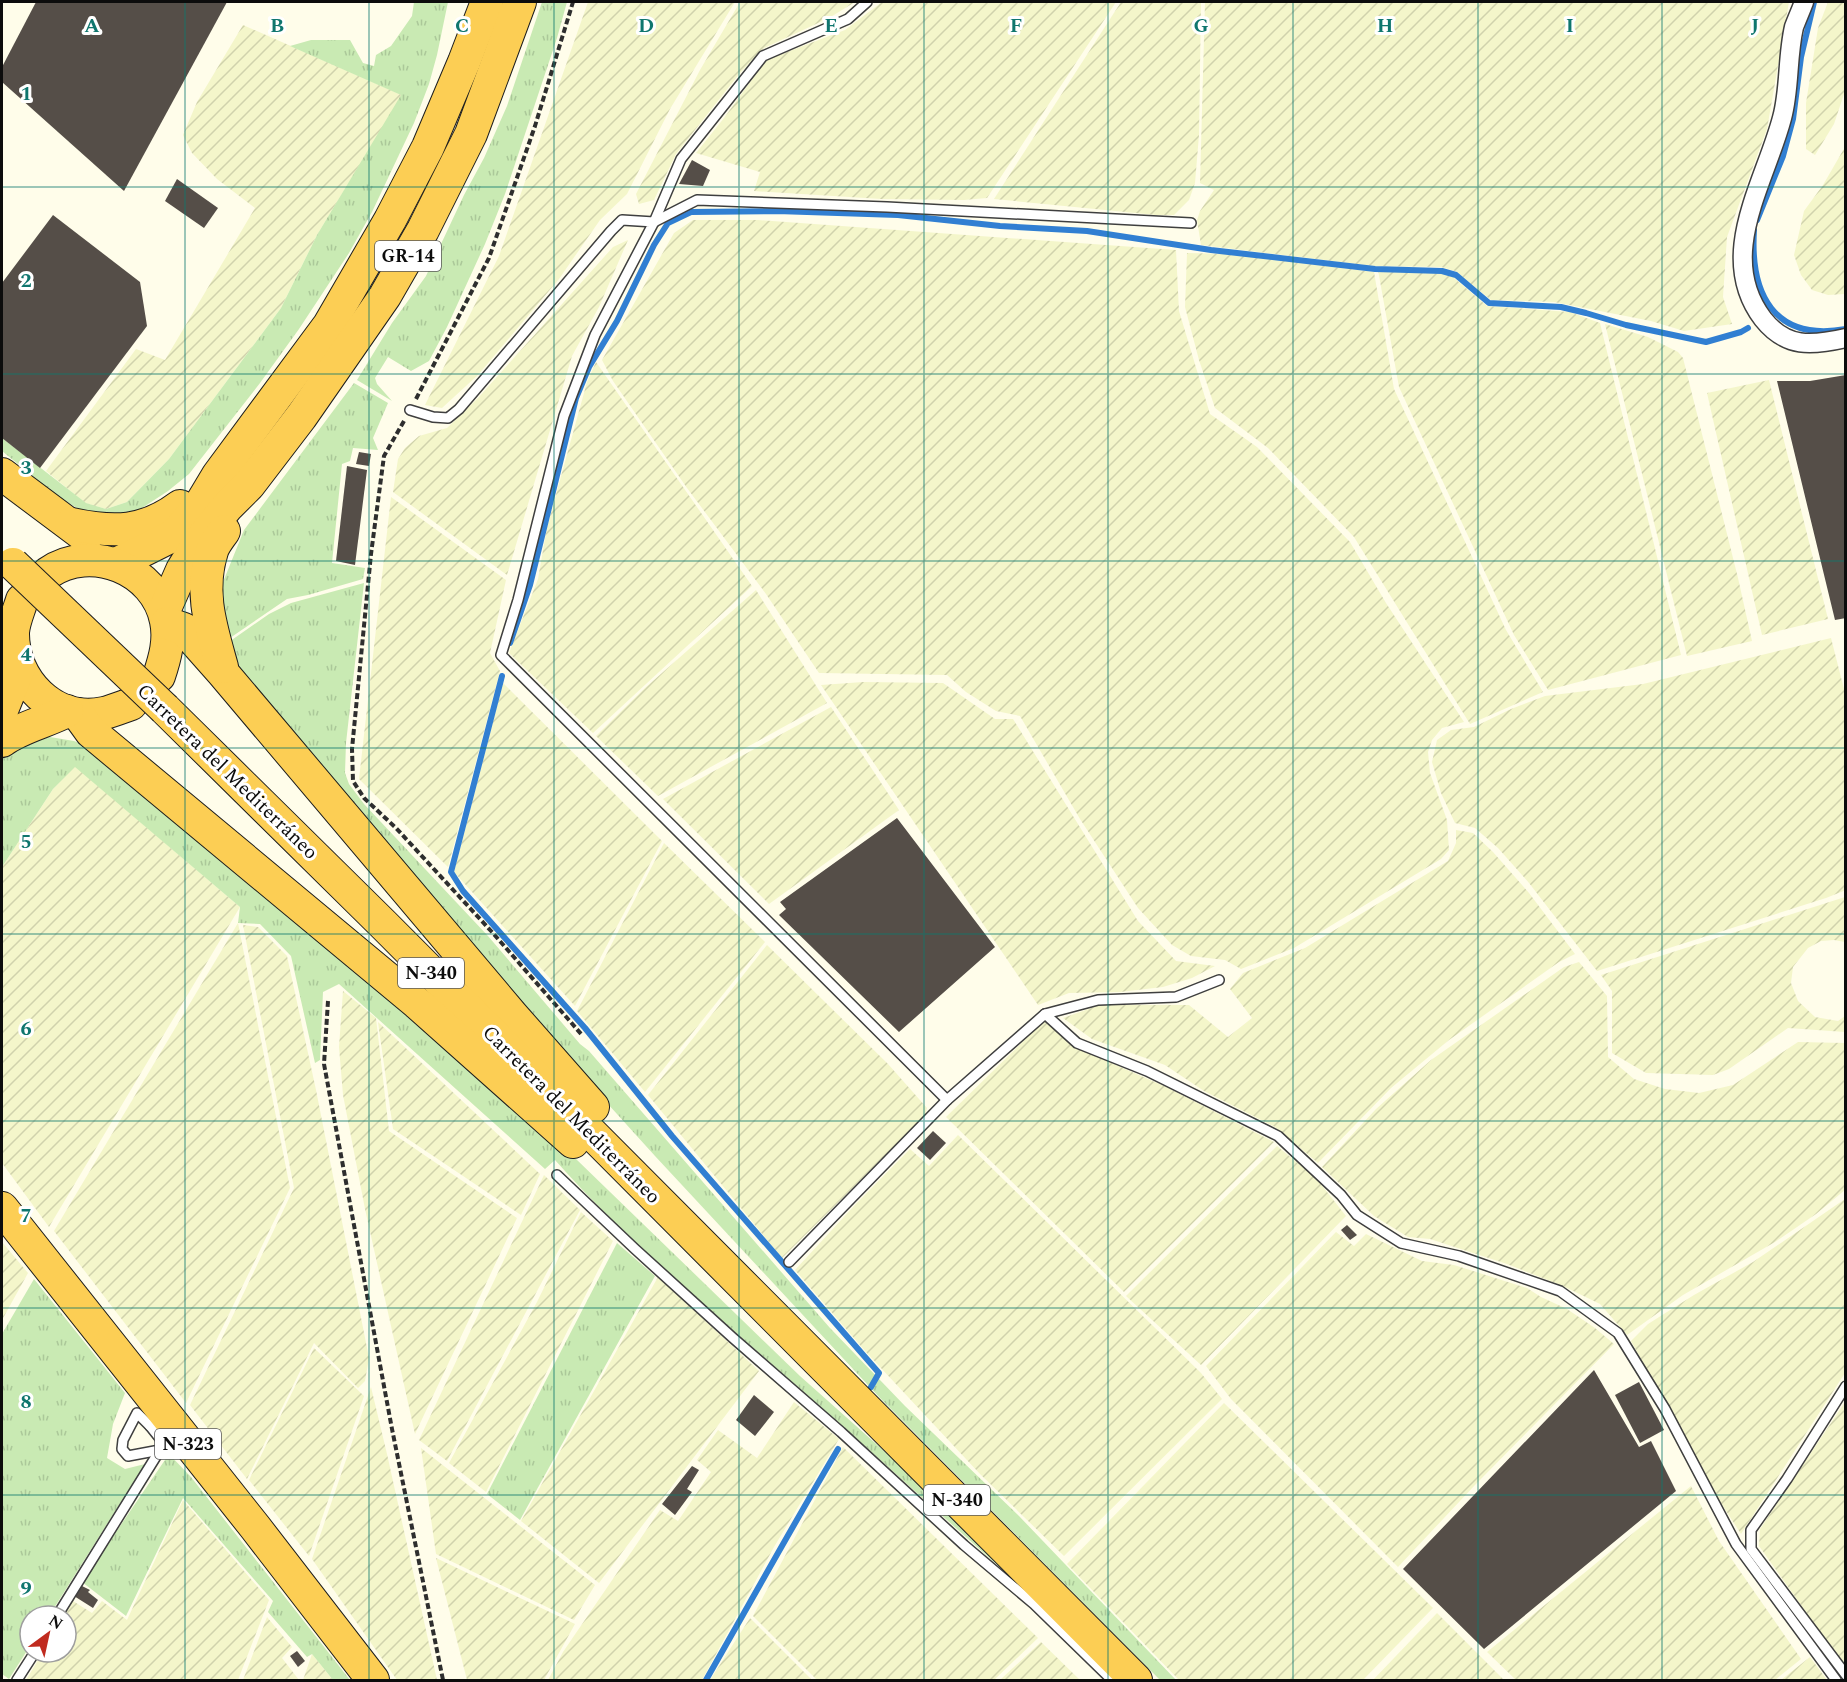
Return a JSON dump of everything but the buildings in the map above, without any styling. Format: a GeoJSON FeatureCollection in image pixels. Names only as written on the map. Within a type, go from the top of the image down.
{"type":"FeatureCollection","features":[{"type":"Feature","properties":{"kind":"highway","name":"GR-14"},"geometry":{"type":"LineString","coordinates":[[218,475],[329,325],[390,220],[428,147],[465,62],[487,2]]}},
{"type":"Feature","properties":{"kind":"highway","name":"GR-14"},"geometry":{"type":"LineString","coordinates":[[249,485],[301,417],[385,296],[418,240],[471,134],[520,2]]}},
{"type":"Feature","properties":{"kind":"highway"},"geometry":{"type":"LineString","coordinates":[[2,474],[97,545],[112,563]]}},
{"type":"Feature","properties":{"kind":"highway"},"geometry":{"type":"LineString","coordinates":[[71,524],[116,529],[147,525],[171,513],[218,475]]}},
{"type":"Feature","properties":{"kind":"highway"},"geometry":{"type":"LineString","coordinates":[[112,563],[172,536],[200,505],[218,475]]}},
{"type":"Feature","properties":{"kind":"highway"},"geometry":{"type":"LineString","coordinates":[[165,617],[182,570],[201,539],[227,507],[249,485]]}},
{"type":"Feature","properties":{"kind":"highway"},"geometry":{"type":"LineString","coordinates":[[223,672],[207,615],[206,582],[212,549],[236,512],[249,485]]}},
{"type":"Feature","properties":{"kind":"highway","name":"Carretera del Mediterráneo"},"geometry":{"type":"LineString","coordinates":[[7,559],[165,709],[1136,1680]]}},
{"type":"Feature","properties":{"kind":"highway"},"geometry":{"type":"LineString","coordinates":[[48,573],[57,567],[82,560],[112,563],[138,575],[153,591],[165,617],[168,647],[159,676]]}},
{"type":"Feature","properties":{"kind":"highway"},"geometry":{"type":"LineString","coordinates":[[2,710],[12,658],[13,629],[22,600]]}},
{"type":"Feature","properties":{"kind":"highway"},"geometry":{"type":"LineString","coordinates":[[165,617],[184,629],[223,672],[512,1015],[611,1128],[728,1246],[778,1320]]}},
{"type":"Feature","properties":{"kind":"highway"},"geometry":{"type":"LineString","coordinates":[[12,658],[31,686],[47,701],[73,712],[103,714],[131,704]]}},
{"type":"Feature","properties":{"kind":"highway"},"geometry":{"type":"LineString","coordinates":[[2,741],[11,734],[73,712]]}},
{"type":"Feature","properties":{"kind":"highway"},"geometry":{"type":"LineString","coordinates":[[73,712],[91,732],[417,1004],[616,1181],[696,1238]]}},
{"type":"Feature","properties":{"kind":"highway","name":"N-323"},"geometry":{"type":"LineString","coordinates":[[2,1208],[157,1419],[373,1680]]}},
{"type":"Feature","properties":{"kind":"street"},"geometry":{"type":"LineString","coordinates":[[1804,2],[1794,28],[1782,117],[1743,235],[1743,276],[1749,296],[1761,317],[1775,334],[1794,342],[1845,338]]}},
{"type":"Feature","properties":{"kind":"lane"},"geometry":{"type":"LineString","coordinates":[[867,2],[848,19],[763,56],[681,159],[654,222],[596,335],[564,416],[518,600],[501,655],[947,1100]]}},
{"type":"Feature","properties":{"kind":"lane"},"geometry":{"type":"LineString","coordinates":[[410,410],[433,417],[448,418],[465,402],[622,220],[654,222],[697,200],[887,207],[1191,223]]}},
{"type":"Feature","properties":{"kind":"lane"},"geometry":{"type":"LineString","coordinates":[[789,1262],[947,1100],[1044,1014],[1098,1000],[1176,997],[1219,980]]}},
{"type":"Feature","properties":{"kind":"lane"},"geometry":{"type":"LineString","coordinates":[[1044,1014],[1077,1043],[1147,1071],[1278,1137],[1341,1195],[1357,1215],[1401,1243],[1459,1256],[1560,1291],[1617,1333],[1665,1409],[1736,1544],[1836,1680]]}},
{"type":"Feature","properties":{"kind":"lane"},"geometry":{"type":"LineString","coordinates":[[557,1174],[725,1331],[841,1432],[964,1545],[1034,1604],[1112,1680]]}},
{"type":"Feature","properties":{"kind":"lane"},"geometry":{"type":"LineString","coordinates":[[1845,1386],[1751,1530],[1751,1549],[1845,1675]]}},
{"type":"Feature","properties":{"kind":"lane"},"geometry":{"type":"LineString","coordinates":[[64,1604],[160,1450],[162,1441],[157,1419],[137,1413],[123,1440],[122,1449],[128,1456],[160,1450]]}},
{"type":"Feature","properties":{"kind":"lane"},"geometry":{"type":"LineString","coordinates":[[17,1680],[27,1664]]}},
{"type":"Feature","properties":{"kind":"path"},"geometry":{"type":"LineString","coordinates":[[573,2],[535,126],[489,258],[384,456],[371,554],[353,737],[353,781],[364,798],[396,828],[484,923],[582,1035]]}},
{"type":"Feature","properties":{"kind":"path"},"geometry":{"type":"LineString","coordinates":[[328,1000],[324,1064],[392,1429],[444,1680]]}},
{"type":"Feature","properties":{"kind":"green space"},"geometry":{"type":"Polygon","coordinates":[[[414,2],[448,2],[429,84],[414,123],[372,212],[349,253],[299,329],[189,474],[142,508],[117,516],[80,510],[56,495],[2,451],[2,438],[86,503],[106,509],[127,502],[169,459],[281,308],[317,235],[401,95],[290,46],[311,40],[350,40],[363,63],[374,66],[376,55],[391,46],[412,16],[414,2]]]}},
{"type":"Feature","properties":{"kind":"green space"},"geometry":{"type":"Polygon","coordinates":[[[542,2],[567,2],[505,194],[485,244],[429,361],[411,371],[388,357],[375,378],[377,384],[392,401],[357,380],[392,323],[426,276],[484,158],[507,106],[542,2]]]}},
{"type":"Feature","properties":{"kind":"green space"},"geometry":{"type":"Polygon","coordinates":[[[588,2],[735,2],[670,109],[627,194],[600,220],[559,279],[478,375],[442,408],[425,405],[499,256],[588,2]]]}},
{"type":"Feature","properties":{"kind":"green space"},"geometry":{"type":"Polygon","coordinates":[[[740,2],[855,2],[829,18],[764,48],[740,73],[676,154],[654,200],[639,204],[636,194],[700,70],[740,2]]]}},
{"type":"Feature","properties":{"kind":"green space"},"geometry":{"type":"Polygon","coordinates":[[[882,2],[1116,2],[987,198],[881,199],[754,191],[760,172],[696,153],[766,60],[845,30],[882,2]]]}},
{"type":"Feature","properties":{"kind":"green space"},"geometry":{"type":"Polygon","coordinates":[[[1121,2],[1201,2],[1199,135],[1195,183],[1189,200],[1174,215],[1156,215],[994,199],[1121,2]]]}},
{"type":"Feature","properties":{"kind":"green space"},"geometry":{"type":"Polygon","coordinates":[[[1205,2],[1789,2],[1767,129],[1727,237],[1723,297],[1732,324],[1684,331],[1651,321],[1554,302],[1491,300],[1455,271],[1441,267],[1373,266],[1201,245],[1197,220],[1200,211],[1214,190],[1200,183],[1205,2]]]}},
{"type":"Feature","properties":{"kind":"green space"},"geometry":{"type":"Polygon","coordinates":[[[1828,2],[1845,2],[1845,91],[1834,124],[1815,155],[1806,149],[1806,103],[1818,28],[1828,2]]]}},
{"type":"Feature","properties":{"kind":"green space"},"geometry":{"type":"Polygon","coordinates":[[[243,25],[402,95],[317,235],[281,308],[169,459],[127,502],[106,509],[85,503],[46,471],[136,349],[165,360],[255,208],[217,179],[192,153],[183,135],[197,102],[243,25]]]}},
{"type":"Feature","properties":{"kind":"green space"},"geometry":{"type":"Polygon","coordinates":[[[1845,147],[1845,294],[1828,295],[1812,290],[1801,275],[1794,255],[1804,211],[1823,185],[1845,147]]]}},
{"type":"Feature","properties":{"kind":"green space"},"geometry":{"type":"Polygon","coordinates":[[[693,220],[758,220],[1176,250],[1179,311],[1210,414],[1257,447],[1350,542],[1386,603],[1464,722],[1442,728],[1432,740],[1428,752],[1430,773],[1447,820],[1449,850],[1441,859],[1294,948],[1241,969],[1225,960],[1191,956],[1172,945],[1138,908],[1080,819],[1020,716],[996,711],[966,692],[947,675],[819,673],[766,594],[687,488],[613,381],[602,360],[674,233],[693,220]]]}},
{"type":"Feature","properties":{"kind":"green space"},"geometry":{"type":"Polygon","coordinates":[[[628,240],[599,307],[572,356],[507,575],[393,492],[398,459],[405,448],[419,436],[447,428],[478,398],[613,247],[628,240]]]}},
{"type":"Feature","properties":{"kind":"green space"},"geometry":{"type":"Polygon","coordinates":[[[1187,253],[1233,254],[1374,272],[1394,389],[1506,630],[1543,692],[1470,724],[1354,537],[1268,448],[1215,408],[1185,307],[1187,253]]]}},
{"type":"Feature","properties":{"kind":"green space"},"geometry":{"type":"Polygon","coordinates":[[[1378,270],[1436,271],[1453,277],[1487,306],[1570,312],[1600,323],[1681,655],[1548,690],[1514,635],[1399,387],[1378,270]]]}},
{"type":"Feature","properties":{"kind":"green space"},"geometry":{"type":"Polygon","coordinates":[[[1605,324],[1648,337],[1678,352],[1683,358],[1752,641],[1687,656],[1605,324]]]}},
{"type":"Feature","properties":{"kind":"green space"},"geometry":{"type":"Polygon","coordinates":[[[596,362],[752,586],[593,733],[509,653],[538,579],[547,527],[587,382],[596,362]]]}},
{"type":"Feature","properties":{"kind":"green space"},"geometry":{"type":"Polygon","coordinates":[[[1769,380],[1828,619],[1762,635],[1707,393],[1769,380]]]}},
{"type":"Feature","properties":{"kind":"green space"},"geometry":{"type":"Polygon","coordinates":[[[354,383],[388,403],[373,438],[378,450],[353,448],[350,461],[342,464],[332,563],[365,568],[363,579],[287,599],[227,640],[221,587],[244,530],[354,383]]]}},
{"type":"Feature","properties":{"kind":"green space"},"geometry":{"type":"Polygon","coordinates":[[[391,497],[506,580],[490,653],[500,671],[448,867],[359,779],[391,497]]]}},
{"type":"Feature","properties":{"kind":"green space"},"geometry":{"type":"Polygon","coordinates":[[[364,583],[346,743],[345,773],[349,784],[364,804],[488,936],[830,1328],[905,1406],[1019,1516],[1176,1680],[1160,1680],[880,1398],[569,1061],[235,674],[226,644],[269,614],[291,603],[364,583]]]}},
{"type":"Feature","properties":{"kind":"green space"},"geometry":{"type":"Polygon","coordinates":[[[756,590],[827,703],[658,796],[596,736],[645,688],[756,590]]]}},
{"type":"Feature","properties":{"kind":"green space"},"geometry":{"type":"Polygon","coordinates":[[[1831,638],[1845,693],[1846,890],[1826,898],[1597,971],[1529,883],[1498,848],[1475,828],[1455,823],[1441,793],[1432,762],[1437,740],[1451,730],[1474,727],[1545,696],[1643,684],[1831,638]]]}},
{"type":"Feature","properties":{"kind":"green space"},"geometry":{"type":"Polygon","coordinates":[[[863,682],[943,683],[995,719],[1013,719],[1138,921],[1176,961],[1215,966],[1192,978],[1163,987],[1120,992],[1069,993],[1038,1005],[821,685],[863,682]]]}},
{"type":"Feature","properties":{"kind":"green space"},"geometry":{"type":"Polygon","coordinates":[[[503,683],[662,841],[575,1006],[454,872],[503,683]]]}},
{"type":"Feature","properties":{"kind":"green space"},"geometry":{"type":"Polygon","coordinates":[[[831,707],[899,810],[769,904],[663,799],[831,707]]]}},
{"type":"Feature","properties":{"kind":"green space"},"geometry":{"type":"Polygon","coordinates":[[[44,736],[74,741],[92,748],[544,1128],[800,1376],[892,1458],[1032,1596],[651,1257],[555,1160],[545,1169],[339,984],[323,992],[320,1060],[315,1063],[291,956],[260,924],[238,923],[240,907],[75,767],[53,789],[2,867],[2,755],[44,736]]]}},
{"type":"Feature","properties":{"kind":"green space"},"geometry":{"type":"Polygon","coordinates":[[[75,766],[240,907],[49,1227],[2,1163],[2,867],[53,789],[75,766]]]}},
{"type":"Feature","properties":{"kind":"green space"},"geometry":{"type":"Polygon","coordinates":[[[1456,830],[1473,833],[1493,852],[1529,893],[1575,954],[1559,962],[1449,1040],[1391,1088],[1318,1163],[1275,1127],[1204,1091],[1165,1065],[1092,1039],[1063,1018],[1100,1005],[1189,1005],[1228,1037],[1252,1018],[1230,989],[1243,973],[1305,948],[1448,861],[1456,843],[1456,830]]]}},
{"type":"Feature","properties":{"kind":"green space"},"geometry":{"type":"Polygon","coordinates":[[[664,843],[765,942],[645,1092],[577,1011],[664,843]]]}},
{"type":"Feature","properties":{"kind":"green space"},"geometry":{"type":"Polygon","coordinates":[[[1845,897],[1845,942],[1821,941],[1808,948],[1793,967],[1791,983],[1798,1001],[1815,1017],[1838,1021],[1845,1016],[1845,1032],[1788,1028],[1729,1069],[1713,1075],[1646,1073],[1612,1053],[1612,991],[1601,975],[1845,897]]]}},
{"type":"Feature","properties":{"kind":"green space"},"geometry":{"type":"Polygon","coordinates":[[[238,923],[290,1188],[186,1403],[54,1231],[238,923]]]}},
{"type":"Feature","properties":{"kind":"green space"},"geometry":{"type":"Polygon","coordinates":[[[243,925],[258,927],[287,956],[369,1358],[365,1381],[358,1388],[314,1343],[247,1479],[190,1405],[294,1188],[243,925]]]}},
{"type":"Feature","properties":{"kind":"green space"},"geometry":{"type":"Polygon","coordinates":[[[767,945],[888,1064],[927,1108],[925,1116],[782,1258],[648,1095],[767,945]]]}},
{"type":"Feature","properties":{"kind":"green space"},"geometry":{"type":"Polygon","coordinates":[[[1579,962],[1607,996],[1608,1057],[1634,1079],[1665,1089],[1699,1093],[1733,1085],[1798,1042],[1845,1043],[1845,1190],[1816,1214],[1775,1242],[1683,1295],[1627,1335],[1600,1304],[1563,1286],[1507,1264],[1430,1239],[1408,1237],[1374,1216],[1322,1167],[1376,1109],[1431,1060],[1564,967],[1579,962]]]}},
{"type":"Feature","properties":{"kind":"green space"},"geometry":{"type":"Polygon","coordinates":[[[343,991],[376,1018],[389,1131],[517,1218],[415,1434],[365,1209],[343,1095],[339,1047],[343,991]]]}},
{"type":"Feature","properties":{"kind":"green space"},"geometry":{"type":"Polygon","coordinates":[[[1045,1020],[1077,1048],[1164,1086],[1274,1142],[1124,1292],[946,1117],[1045,1020]]]}},
{"type":"Feature","properties":{"kind":"green space"},"geometry":{"type":"Polygon","coordinates":[[[378,1022],[540,1174],[521,1215],[393,1129],[378,1022]]]}},
{"type":"Feature","properties":{"kind":"green space"},"geometry":{"type":"Polygon","coordinates":[[[958,1135],[1201,1373],[1222,1399],[1064,1556],[980,1474],[866,1352],[795,1270],[910,1149],[929,1166],[958,1135]]]}},
{"type":"Feature","properties":{"kind":"green space"},"geometry":{"type":"Polygon","coordinates":[[[1277,1146],[1316,1178],[1346,1216],[1201,1365],[1126,1296],[1277,1146]]]}},
{"type":"Feature","properties":{"kind":"green space"},"geometry":{"type":"Polygon","coordinates":[[[544,1175],[580,1210],[447,1461],[419,1440],[544,1175]]]}},
{"type":"Feature","properties":{"kind":"green space"},"geometry":{"type":"Polygon","coordinates":[[[1845,1199],[1845,1373],[1741,1534],[1715,1494],[1631,1341],[1648,1324],[1753,1262],[1845,1199]]]}},
{"type":"Feature","properties":{"kind":"green space"},"geometry":{"type":"Polygon","coordinates":[[[581,1212],[613,1241],[486,1492],[449,1463],[537,1302],[581,1212]]]}},
{"type":"Feature","properties":{"kind":"green space"},"geometry":{"type":"Polygon","coordinates":[[[1336,1232],[1354,1246],[1366,1234],[1422,1261],[1454,1265],[1527,1288],[1567,1309],[1614,1344],[1398,1567],[1231,1399],[1206,1366],[1336,1232]]]}},
{"type":"Feature","properties":{"kind":"green space"},"geometry":{"type":"Polygon","coordinates":[[[2,1242],[28,1273],[2,1320],[2,1242]]]}},
{"type":"Feature","properties":{"kind":"green space"},"geometry":{"type":"Polygon","coordinates":[[[617,1243],[655,1276],[520,1520],[487,1494],[617,1243]]]}},
{"type":"Feature","properties":{"kind":"green space"},"geometry":{"type":"Polygon","coordinates":[[[658,1277],[759,1371],[599,1583],[521,1521],[658,1277]]]}},
{"type":"Feature","properties":{"kind":"green space"},"geometry":{"type":"Polygon","coordinates":[[[34,1279],[125,1393],[113,1424],[107,1458],[125,1469],[145,1464],[57,1604],[18,1604],[19,1664],[9,1679],[2,1674],[2,1334],[34,1279]]]}},
{"type":"Feature","properties":{"kind":"green space"},"geometry":{"type":"Polygon","coordinates":[[[314,1348],[364,1396],[309,1556],[249,1480],[314,1348]]]}},
{"type":"Feature","properties":{"kind":"green space"},"geometry":{"type":"Polygon","coordinates":[[[371,1387],[437,1680],[397,1680],[312,1559],[371,1387]]]}},
{"type":"Feature","properties":{"kind":"green space"},"geometry":{"type":"Polygon","coordinates":[[[794,1402],[839,1439],[774,1547],[702,1680],[548,1680],[563,1652],[660,1510],[678,1521],[711,1472],[697,1460],[718,1430],[757,1458],[794,1402]]]}},
{"type":"Feature","properties":{"kind":"green space"},"geometry":{"type":"Polygon","coordinates":[[[1845,1402],[1845,1667],[1759,1546],[1760,1529],[1845,1402]]]}},
{"type":"Feature","properties":{"kind":"green space"},"geometry":{"type":"Polygon","coordinates":[[[1224,1403],[1433,1608],[1363,1680],[1179,1680],[1067,1564],[1224,1403]]]}},
{"type":"Feature","properties":{"kind":"green space"},"geometry":{"type":"Polygon","coordinates":[[[843,1447],[1038,1638],[994,1680],[817,1680],[753,1616],[843,1447]]]}},
{"type":"Feature","properties":{"kind":"green space"},"geometry":{"type":"Polygon","coordinates":[[[421,1448],[595,1585],[574,1620],[436,1554],[421,1448]]]}},
{"type":"Feature","properties":{"kind":"green space"},"geometry":{"type":"Polygon","coordinates":[[[169,1454],[191,1477],[350,1680],[333,1680],[312,1654],[307,1657],[268,1612],[273,1601],[183,1498],[126,1616],[82,1582],[169,1454]]]}},
{"type":"Feature","properties":{"kind":"green space"},"geometry":{"type":"Polygon","coordinates":[[[1691,1486],[1719,1541],[1801,1659],[1775,1680],[1516,1680],[1487,1652],[1691,1486]]]}},
{"type":"Feature","properties":{"kind":"green space"},"geometry":{"type":"Polygon","coordinates":[[[183,1500],[269,1600],[238,1680],[26,1680],[36,1664],[78,1664],[78,1604],[92,1613],[102,1601],[127,1620],[183,1500]]]}},
{"type":"Feature","properties":{"kind":"green space"},"geometry":{"type":"Polygon","coordinates":[[[436,1558],[575,1624],[544,1680],[467,1680],[436,1558]]]}},
{"type":"Feature","properties":{"kind":"green space"},"geometry":{"type":"Polygon","coordinates":[[[1437,1613],[1504,1680],[1373,1680],[1437,1613]]]}},
{"type":"Feature","properties":{"kind":"green space"},"geometry":{"type":"Polygon","coordinates":[[[267,1617],[292,1647],[282,1658],[299,1680],[243,1680],[267,1617]]]}},
{"type":"Feature","properties":{"kind":"green space"},"geometry":{"type":"Polygon","coordinates":[[[750,1618],[812,1680],[710,1680],[750,1618]]]}},
{"type":"Feature","properties":{"kind":"green space"},"geometry":{"type":"Polygon","coordinates":[[[1041,1642],[1080,1680],[1000,1680],[1041,1642]]]}},
{"type":"Feature","properties":{"kind":"green space"},"geometry":{"type":"Polygon","coordinates":[[[312,1654],[333,1680],[303,1680],[312,1654]]]}},
{"type":"Feature","properties":{"kind":"green space"},"geometry":{"type":"Polygon","coordinates":[[[1810,1657],[1827,1680],[1781,1680],[1810,1657]]]}},
{"type":"Feature","properties":{"kind":"waterway"},"geometry":{"type":"LineString","coordinates":[[1757,220],[1783,156],[1793,119],[1801,57],[1814,2]]}},
{"type":"Feature","properties":{"kind":"waterway"},"geometry":{"type":"LineString","coordinates":[[510,643],[530,585],[576,398],[589,367],[617,321],[654,245],[668,223],[691,212],[777,211],[898,215],[1000,226],[1087,231],[1211,250],[1375,269],[1442,271],[1456,275],[1489,303],[1561,307],[1626,325],[1706,342],[1748,328]]}},
{"type":"Feature","properties":{"kind":"waterway"},"geometry":{"type":"LineString","coordinates":[[1754,230],[1756,274],[1771,308],[1784,320],[1800,328],[1821,331],[1846,329]]}},
{"type":"Feature","properties":{"kind":"waterway"},"geometry":{"type":"LineString","coordinates":[[502,676],[451,872],[463,891],[585,1028],[672,1136],[879,1373],[871,1387]]}},
{"type":"Feature","properties":{"kind":"waterway"},"geometry":{"type":"LineString","coordinates":[[706,1680],[838,1449]]}}]}
